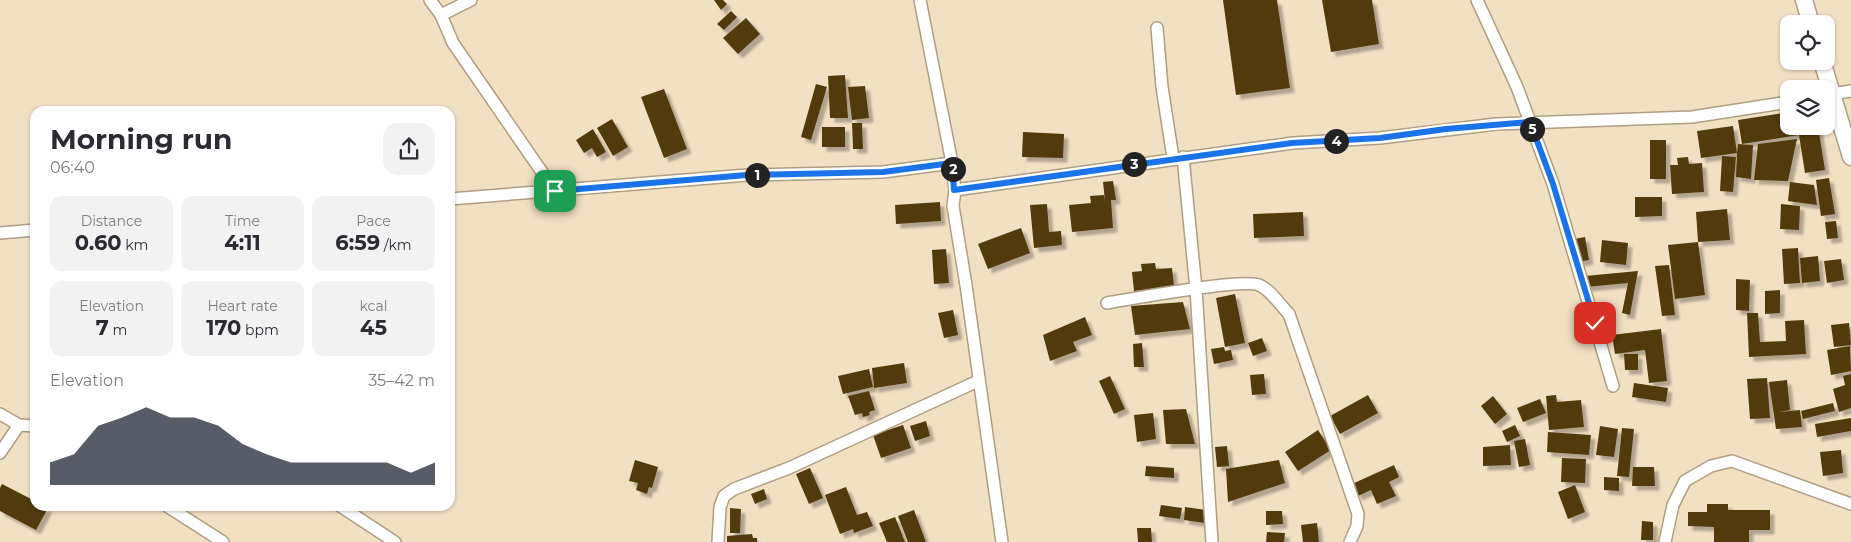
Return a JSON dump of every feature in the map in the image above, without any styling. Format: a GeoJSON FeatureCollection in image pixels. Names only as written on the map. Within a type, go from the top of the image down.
{"type":"FeatureCollection","features":[{"type":"Feature","properties":{"kind":"main road"},"geometry":{"type":"LineString","coordinates":[[1804,0],[1808,15]]}},
{"type":"Feature","properties":{"kind":"main road"},"geometry":{"type":"LineString","coordinates":[[1835,111],[1851,157]]}},
{"type":"Feature","properties":{"kind":"street"},"geometry":{"type":"LineString","coordinates":[[430,0],[441,16],[453,43],[555,191]]}},
{"type":"Feature","properties":{"kind":"street"},"geometry":{"type":"LineString","coordinates":[[441,16],[472,0]]}},
{"type":"Feature","properties":{"kind":"street"},"geometry":{"type":"LineString","coordinates":[[920,0],[952,163],[953,206],[1002,542]]}},
{"type":"Feature","properties":{"kind":"street"},"geometry":{"type":"LineString","coordinates":[[1477,0],[1517,87],[1553,184],[1613,386]]}},
{"type":"Feature","properties":{"kind":"street"},"geometry":{"type":"LineString","coordinates":[[1157,28],[1162,86],[1178,158],[1196,289],[1212,542]]}},
{"type":"Feature","properties":{"kind":"street"},"geometry":{"type":"LineString","coordinates":[[1835,93],[1851,91]]}},
{"type":"Feature","properties":{"kind":"street"},"geometry":{"type":"LineString","coordinates":[[954,190],[1292,143],[1380,138],[1446,129],[1530,122],[1692,118],[1780,103]]}},
{"type":"Feature","properties":{"kind":"street"},"geometry":{"type":"LineString","coordinates":[[455,199],[747,175],[883,172],[952,163]]}},
{"type":"Feature","properties":{"kind":"street"},"geometry":{"type":"LineString","coordinates":[[0,233],[30,230]]}},
{"type":"Feature","properties":{"kind":"street"},"geometry":{"type":"LineString","coordinates":[[1107,302],[1196,289],[1258,285],[1273,296],[1289,314],[1358,514],[1357,526],[1350,542]]}},
{"type":"Feature","properties":{"kind":"street"},"geometry":{"type":"LineString","coordinates":[[718,542],[720,507],[724,496],[734,489],[789,468],[978,381]]}},
{"type":"Feature","properties":{"kind":"street"},"geometry":{"type":"LineString","coordinates":[[0,414],[19,425],[30,426]]}},
{"type":"Feature","properties":{"kind":"street"},"geometry":{"type":"LineString","coordinates":[[0,453],[19,425]]}},
{"type":"Feature","properties":{"kind":"street"},"geometry":{"type":"LineString","coordinates":[[1665,542],[1673,505],[1685,481],[1711,466],[1732,460],[1851,504]]}},
{"type":"Feature","properties":{"kind":"street"},"geometry":{"type":"LineString","coordinates":[[175,511],[222,542]]}},
{"type":"Feature","properties":{"kind":"street"},"geometry":{"type":"LineString","coordinates":[[348,511],[395,542]]}},
{"type":"Feature","properties":{"kind":"building"},"geometry":{"type":"Polygon","coordinates":[[[714,0],[723,0],[727,4],[721,10],[714,0]]]}},
{"type":"Feature","properties":{"kind":"building"},"geometry":{"type":"Polygon","coordinates":[[[1223,0],[1277,0],[1290,88],[1236,95],[1223,0]]]}},
{"type":"Feature","properties":{"kind":"building"},"geometry":{"type":"Polygon","coordinates":[[[1322,0],[1372,0],[1379,44],[1331,52],[1322,0]]]}},
{"type":"Feature","properties":{"kind":"building"},"geometry":{"type":"Polygon","coordinates":[[[731,11],[737,17],[724,30],[717,24],[731,11]]]}},
{"type":"Feature","properties":{"kind":"building"},"geometry":{"type":"Polygon","coordinates":[[[746,18],[760,34],[738,54],[723,38],[746,18]]]}},
{"type":"Feature","properties":{"kind":"building"},"geometry":{"type":"Polygon","coordinates":[[[845,75],[848,118],[830,118],[828,76],[845,75]]]}},
{"type":"Feature","properties":{"kind":"building"},"geometry":{"type":"Polygon","coordinates":[[[816,84],[827,87],[811,140],[801,137],[816,84]]]}},
{"type":"Feature","properties":{"kind":"building"},"geometry":{"type":"Polygon","coordinates":[[[865,86],[869,118],[852,120],[848,87],[865,86]]]}},
{"type":"Feature","properties":{"kind":"building"},"geometry":{"type":"Polygon","coordinates":[[[664,89],[687,149],[664,158],[641,97],[664,89]]]}},
{"type":"Feature","properties":{"kind":"building"},"geometry":{"type":"Polygon","coordinates":[[[1780,113],[1780,135],[1799,135],[1742,144],[1738,120],[1780,113]]]}},
{"type":"Feature","properties":{"kind":"building"},"geometry":{"type":"Polygon","coordinates":[[[612,119],[628,147],[613,156],[597,128],[612,119]]]}},
{"type":"Feature","properties":{"kind":"building"},"geometry":{"type":"Polygon","coordinates":[[[852,123],[862,123],[863,149],[853,149],[852,123]]]}},
{"type":"Feature","properties":{"kind":"building"},"geometry":{"type":"Polygon","coordinates":[[[1733,126],[1737,153],[1701,158],[1697,131],[1733,126]]]}},
{"type":"Feature","properties":{"kind":"building"},"geometry":{"type":"Polygon","coordinates":[[[822,127],[845,127],[845,147],[822,147],[822,127]]]}},
{"type":"Feature","properties":{"kind":"building"},"geometry":{"type":"Polygon","coordinates":[[[593,129],[606,152],[597,157],[592,148],[584,153],[576,140],[593,129]]]}},
{"type":"Feature","properties":{"kind":"building"},"geometry":{"type":"Polygon","coordinates":[[[1023,132],[1064,134],[1063,158],[1022,157],[1023,132]]]}},
{"type":"Feature","properties":{"kind":"building"},"geometry":{"type":"Polygon","coordinates":[[[1799,135],[1819,135],[1825,170],[1805,173],[1799,135]]]}},
{"type":"Feature","properties":{"kind":"building"},"geometry":{"type":"Polygon","coordinates":[[[1797,139],[1788,181],[1754,180],[1758,144],[1797,139]]]}},
{"type":"Feature","properties":{"kind":"building"},"geometry":{"type":"Polygon","coordinates":[[[1650,140],[1666,140],[1666,179],[1650,179],[1650,140]]]}},
{"type":"Feature","properties":{"kind":"building"},"geometry":{"type":"Polygon","coordinates":[[[1738,144],[1753,145],[1751,179],[1736,177],[1738,144]]]}},
{"type":"Feature","properties":{"kind":"building"},"geometry":{"type":"Polygon","coordinates":[[[1722,156],[1736,157],[1733,192],[1720,191],[1722,156]]]}},
{"type":"Feature","properties":{"kind":"building"},"geometry":{"type":"Polygon","coordinates":[[[1688,157],[1689,164],[1702,163],[1704,192],[1672,194],[1670,165],[1678,165],[1677,158],[1688,157]]]}},
{"type":"Feature","properties":{"kind":"building"},"geometry":{"type":"Polygon","coordinates":[[[1829,178],[1835,214],[1821,216],[1816,180],[1829,178]]]}},
{"type":"Feature","properties":{"kind":"building"},"geometry":{"type":"Polygon","coordinates":[[[1113,181],[1116,200],[1111,200],[1113,228],[1072,232],[1069,205],[1091,203],[1090,196],[1104,195],[1105,201],[1103,182],[1113,181]]]}},
{"type":"Feature","properties":{"kind":"building"},"geometry":{"type":"Polygon","coordinates":[[[1790,182],[1814,185],[1817,205],[1788,201],[1790,182]]]}},
{"type":"Feature","properties":{"kind":"building"},"geometry":{"type":"Polygon","coordinates":[[[1635,197],[1662,197],[1662,216],[1635,217],[1635,197]]]}},
{"type":"Feature","properties":{"kind":"building"},"geometry":{"type":"Polygon","coordinates":[[[940,202],[941,221],[896,224],[895,205],[940,202]]]}},
{"type":"Feature","properties":{"kind":"building"},"geometry":{"type":"Polygon","coordinates":[[[1047,204],[1049,232],[1061,231],[1062,245],[1034,248],[1030,205],[1047,204]]]}},
{"type":"Feature","properties":{"kind":"building"},"geometry":{"type":"Polygon","coordinates":[[[1781,204],[1800,206],[1799,230],[1780,229],[1781,204]]]}},
{"type":"Feature","properties":{"kind":"building"},"geometry":{"type":"Polygon","coordinates":[[[1727,209],[1730,240],[1698,242],[1696,212],[1727,209]]]}},
{"type":"Feature","properties":{"kind":"building"},"geometry":{"type":"Polygon","coordinates":[[[1303,212],[1304,236],[1254,238],[1253,214],[1303,212]]]}},
{"type":"Feature","properties":{"kind":"building"},"geometry":{"type":"Polygon","coordinates":[[[1836,221],[1838,238],[1827,239],[1825,222],[1836,221]]]}},
{"type":"Feature","properties":{"kind":"building"},"geometry":{"type":"Polygon","coordinates":[[[1021,228],[1030,253],[988,269],[978,244],[1021,228]]]}},
{"type":"Feature","properties":{"kind":"building"},"geometry":{"type":"Polygon","coordinates":[[[1585,237],[1589,260],[1578,262],[1574,239],[1585,237]]]}},
{"type":"Feature","properties":{"kind":"building"},"geometry":{"type":"Polygon","coordinates":[[[1602,240],[1628,243],[1626,265],[1600,262],[1602,240]]]}},
{"type":"Feature","properties":{"kind":"building"},"geometry":{"type":"Polygon","coordinates":[[[1698,242],[1705,295],[1675,299],[1668,245],[1698,242]]]}},
{"type":"Feature","properties":{"kind":"building"},"geometry":{"type":"Polygon","coordinates":[[[1798,248],[1800,283],[1784,284],[1782,249],[1798,248]]]}},
{"type":"Feature","properties":{"kind":"building"},"geometry":{"type":"Polygon","coordinates":[[[946,249],[949,283],[934,284],[932,250],[946,249]]]}},
{"type":"Feature","properties":{"kind":"building"},"geometry":{"type":"Polygon","coordinates":[[[1818,256],[1820,281],[1802,283],[1800,258],[1818,256]]]}},
{"type":"Feature","properties":{"kind":"building"},"geometry":{"type":"Polygon","coordinates":[[[1841,259],[1844,280],[1827,283],[1824,261],[1841,259]]]}},
{"type":"Feature","properties":{"kind":"building"},"geometry":{"type":"Polygon","coordinates":[[[1155,263],[1156,269],[1172,268],[1174,286],[1134,291],[1132,272],[1142,271],[1141,264],[1155,263]]]}},
{"type":"Feature","properties":{"kind":"building"},"geometry":{"type":"Polygon","coordinates":[[[1669,265],[1675,315],[1662,316],[1655,266],[1669,265]]]}},
{"type":"Feature","properties":{"kind":"building"},"geometry":{"type":"Polygon","coordinates":[[[1638,271],[1630,315],[1622,313],[1628,283],[1586,287],[1585,276],[1638,271]]]}},
{"type":"Feature","properties":{"kind":"building"},"geometry":{"type":"Polygon","coordinates":[[[1736,279],[1750,280],[1749,311],[1736,310],[1736,279]]]}},
{"type":"Feature","properties":{"kind":"building"},"geometry":{"type":"Polygon","coordinates":[[[1780,290],[1780,313],[1765,314],[1765,291],[1780,290]]]}},
{"type":"Feature","properties":{"kind":"building"},"geometry":{"type":"Polygon","coordinates":[[[1235,294],[1245,343],[1225,347],[1216,298],[1235,294]]]}},
{"type":"Feature","properties":{"kind":"building"},"geometry":{"type":"Polygon","coordinates":[[[1183,302],[1190,329],[1135,335],[1131,306],[1183,302]]]}},
{"type":"Feature","properties":{"kind":"building"},"geometry":{"type":"Polygon","coordinates":[[[953,310],[958,335],[944,338],[938,313],[953,310]]]}},
{"type":"Feature","properties":{"kind":"building"},"geometry":{"type":"Polygon","coordinates":[[[1747,313],[1758,313],[1760,342],[1786,341],[1785,321],[1804,320],[1806,354],[1749,357],[1747,313]]]}},
{"type":"Feature","properties":{"kind":"building"},"geometry":{"type":"Polygon","coordinates":[[[1085,317],[1092,335],[1073,342],[1077,351],[1050,361],[1043,335],[1085,317]]]}},
{"type":"Feature","properties":{"kind":"building"},"geometry":{"type":"Polygon","coordinates":[[[1849,323],[1851,345],[1834,347],[1831,325],[1849,323]]]}},
{"type":"Feature","properties":{"kind":"building"},"geometry":{"type":"Polygon","coordinates":[[[1661,329],[1667,381],[1649,383],[1645,350],[1615,354],[1612,335],[1661,329]]]}},
{"type":"Feature","properties":{"kind":"building"},"geometry":{"type":"Polygon","coordinates":[[[1262,338],[1267,351],[1253,356],[1248,343],[1262,338]]]}},
{"type":"Feature","properties":{"kind":"building"},"geometry":{"type":"Polygon","coordinates":[[[1142,343],[1144,367],[1134,367],[1133,344],[1142,343]]]}},
{"type":"Feature","properties":{"kind":"building"},"geometry":{"type":"Polygon","coordinates":[[[1850,346],[1851,371],[1831,375],[1827,350],[1850,346]]]}},
{"type":"Feature","properties":{"kind":"building"},"geometry":{"type":"Polygon","coordinates":[[[1224,347],[1225,351],[1231,350],[1233,360],[1214,364],[1211,349],[1224,347]]]}},
{"type":"Feature","properties":{"kind":"building"},"geometry":{"type":"Polygon","coordinates":[[[1624,354],[1638,354],[1638,370],[1625,370],[1624,354]]]}},
{"type":"Feature","properties":{"kind":"building"},"geometry":{"type":"Polygon","coordinates":[[[904,363],[907,383],[874,388],[872,368],[904,363]]]}},
{"type":"Feature","properties":{"kind":"building"},"geometry":{"type":"Polygon","coordinates":[[[869,369],[873,387],[843,394],[838,376],[869,369]]]}},
{"type":"Feature","properties":{"kind":"building"},"geometry":{"type":"Polygon","coordinates":[[[1264,374],[1266,394],[1252,395],[1250,375],[1264,374]]]}},
{"type":"Feature","properties":{"kind":"building"},"geometry":{"type":"Polygon","coordinates":[[[1851,374],[1851,408],[1839,412],[1833,389],[1845,385],[1843,376],[1851,374]]]}},
{"type":"Feature","properties":{"kind":"building"},"geometry":{"type":"Polygon","coordinates":[[[1110,376],[1125,409],[1114,414],[1099,381],[1110,376]]]}},
{"type":"Feature","properties":{"kind":"building"},"geometry":{"type":"Polygon","coordinates":[[[1767,378],[1770,418],[1750,419],[1747,379],[1767,378]]]}},
{"type":"Feature","properties":{"kind":"building"},"geometry":{"type":"Polygon","coordinates":[[[1787,380],[1790,410],[1779,412],[1800,410],[1802,427],[1776,429],[1769,382],[1787,380]]]}},
{"type":"Feature","properties":{"kind":"building"},"geometry":{"type":"Polygon","coordinates":[[[1634,383],[1668,388],[1666,402],[1632,397],[1634,383]]]}},
{"type":"Feature","properties":{"kind":"building"},"geometry":{"type":"Polygon","coordinates":[[[869,391],[875,410],[869,412],[870,415],[863,417],[862,413],[855,415],[848,396],[869,391]]]}},
{"type":"Feature","properties":{"kind":"building"},"geometry":{"type":"Polygon","coordinates":[[[1368,395],[1378,413],[1340,434],[1330,416],[1368,395]]]}},
{"type":"Feature","properties":{"kind":"building"},"geometry":{"type":"Polygon","coordinates":[[[1556,395],[1557,402],[1581,400],[1584,427],[1549,430],[1546,396],[1556,395]]]}},
{"type":"Feature","properties":{"kind":"building"},"geometry":{"type":"Polygon","coordinates":[[[1493,396],[1507,414],[1495,424],[1481,406],[1493,396]]]}},
{"type":"Feature","properties":{"kind":"building"},"geometry":{"type":"Polygon","coordinates":[[[1540,399],[1546,413],[1523,422],[1517,408],[1540,399]]]}},
{"type":"Feature","properties":{"kind":"building"},"geometry":{"type":"Polygon","coordinates":[[[1833,403],[1835,411],[1803,419],[1801,411],[1833,403]]]}},
{"type":"Feature","properties":{"kind":"building"},"geometry":{"type":"Polygon","coordinates":[[[1186,409],[1195,444],[1166,444],[1163,410],[1186,409]]]}},
{"type":"Feature","properties":{"kind":"building"},"geometry":{"type":"Polygon","coordinates":[[[1153,413],[1156,439],[1137,442],[1134,415],[1153,413]]]}},
{"type":"Feature","properties":{"kind":"building"},"geometry":{"type":"Polygon","coordinates":[[[1851,418],[1851,431],[1817,437],[1815,424],[1851,418]]]}},
{"type":"Feature","properties":{"kind":"building"},"geometry":{"type":"Polygon","coordinates":[[[926,421],[930,436],[915,441],[910,426],[926,421]]]}},
{"type":"Feature","properties":{"kind":"building"},"geometry":{"type":"Polygon","coordinates":[[[903,425],[911,448],[881,458],[873,435],[903,425]]]}},
{"type":"Feature","properties":{"kind":"building"},"geometry":{"type":"Polygon","coordinates":[[[1515,425],[1520,436],[1507,442],[1502,431],[1515,425]]]}},
{"type":"Feature","properties":{"kind":"building"},"geometry":{"type":"Polygon","coordinates":[[[1600,426],[1618,429],[1614,457],[1596,455],[1600,426]]]}},
{"type":"Feature","properties":{"kind":"building"},"geometry":{"type":"Polygon","coordinates":[[[1622,428],[1634,429],[1629,477],[1617,476],[1622,428]]]}},
{"type":"Feature","properties":{"kind":"building"},"geometry":{"type":"Polygon","coordinates":[[[1318,430],[1331,450],[1298,471],[1285,452],[1318,430]]]}},
{"type":"Feature","properties":{"kind":"building"},"geometry":{"type":"Polygon","coordinates":[[[1548,432],[1591,435],[1589,455],[1547,452],[1548,432]]]}},
{"type":"Feature","properties":{"kind":"building"},"geometry":{"type":"Polygon","coordinates":[[[1525,439],[1530,465],[1519,467],[1514,441],[1525,439]]]}},
{"type":"Feature","properties":{"kind":"building"},"geometry":{"type":"Polygon","coordinates":[[[1510,445],[1511,465],[1483,466],[1483,447],[1510,445]]]}},
{"type":"Feature","properties":{"kind":"building"},"geometry":{"type":"Polygon","coordinates":[[[1227,446],[1229,466],[1217,467],[1215,447],[1227,446]]]}},
{"type":"Feature","properties":{"kind":"building"},"geometry":{"type":"Polygon","coordinates":[[[1841,450],[1843,473],[1823,476],[1820,452],[1841,450]]]}},
{"type":"Feature","properties":{"kind":"building"},"geometry":{"type":"Polygon","coordinates":[[[1562,458],[1586,459],[1585,483],[1561,482],[1562,458]]]}},
{"type":"Feature","properties":{"kind":"building"},"geometry":{"type":"Polygon","coordinates":[[[635,460],[658,467],[652,488],[649,487],[647,494],[636,490],[638,483],[629,481],[635,460]]]}},
{"type":"Feature","properties":{"kind":"building"},"geometry":{"type":"Polygon","coordinates":[[[1279,460],[1285,483],[1228,502],[1226,469],[1279,460]]]}},
{"type":"Feature","properties":{"kind":"building"},"geometry":{"type":"Polygon","coordinates":[[[1394,465],[1399,477],[1389,482],[1396,496],[1377,504],[1371,490],[1358,496],[1352,484],[1394,465]]]}},
{"type":"Feature","properties":{"kind":"building"},"geometry":{"type":"Polygon","coordinates":[[[1146,466],[1174,468],[1174,478],[1145,476],[1146,466]]]}},
{"type":"Feature","properties":{"kind":"building"},"geometry":{"type":"Polygon","coordinates":[[[1633,467],[1654,467],[1655,486],[1632,486],[1633,467]]]}},
{"type":"Feature","properties":{"kind":"building"},"geometry":{"type":"Polygon","coordinates":[[[810,468],[823,498],[809,504],[796,474],[810,468]]]}},
{"type":"Feature","properties":{"kind":"building"},"geometry":{"type":"Polygon","coordinates":[[[1604,477],[1619,478],[1619,491],[1604,490],[1604,477]]]}},
{"type":"Feature","properties":{"kind":"building"},"geometry":{"type":"Polygon","coordinates":[[[2,484],[30,498],[30,511],[46,511],[36,530],[0,511],[0,488],[2,484]]]}},
{"type":"Feature","properties":{"kind":"building"},"geometry":{"type":"Polygon","coordinates":[[[1575,485],[1585,512],[1568,519],[1558,492],[1575,485]]]}},
{"type":"Feature","properties":{"kind":"building"},"geometry":{"type":"Polygon","coordinates":[[[846,487],[857,515],[867,512],[873,526],[854,533],[853,529],[840,534],[825,495],[846,487]]]}},
{"type":"Feature","properties":{"kind":"building"},"geometry":{"type":"Polygon","coordinates":[[[764,489],[767,499],[755,504],[751,494],[764,489]]]}},
{"type":"Feature","properties":{"kind":"building"},"geometry":{"type":"Polygon","coordinates":[[[1707,504],[1728,504],[1728,510],[1770,510],[1770,530],[1749,530],[1749,542],[1714,542],[1714,527],[1688,526],[1688,512],[1707,512],[1707,504]]]}},
{"type":"Feature","properties":{"kind":"building"},"geometry":{"type":"Polygon","coordinates":[[[1161,505],[1182,508],[1180,519],[1159,516],[1161,505]]]}},
{"type":"Feature","properties":{"kind":"building"},"geometry":{"type":"Polygon","coordinates":[[[1185,507],[1206,510],[1205,523],[1184,520],[1185,507]]]}},
{"type":"Feature","properties":{"kind":"building"},"geometry":{"type":"Polygon","coordinates":[[[730,508],[741,509],[740,533],[730,533],[730,508]]]}},
{"type":"Feature","properties":{"kind":"building"},"geometry":{"type":"Polygon","coordinates":[[[914,510],[926,542],[908,542],[898,516],[914,510]]]}},
{"type":"Feature","properties":{"kind":"building"},"geometry":{"type":"Polygon","coordinates":[[[1266,511],[1282,511],[1283,524],[1266,525],[1266,511]]]}},
{"type":"Feature","properties":{"kind":"building"},"geometry":{"type":"Polygon","coordinates":[[[895,517],[905,542],[887,542],[879,523],[895,517]]]}},
{"type":"Feature","properties":{"kind":"building"},"geometry":{"type":"Polygon","coordinates":[[[1642,521],[1653,522],[1653,540],[1641,540],[1642,521]]]}},
{"type":"Feature","properties":{"kind":"building"},"geometry":{"type":"Polygon","coordinates":[[[1317,523],[1319,542],[1303,542],[1301,525],[1317,523]]]}},
{"type":"Feature","properties":{"kind":"building"},"geometry":{"type":"Polygon","coordinates":[[[1137,528],[1151,528],[1152,542],[1138,542],[1137,528]]]}},
{"type":"Feature","properties":{"kind":"building"},"geometry":{"type":"Polygon","coordinates":[[[1267,532],[1285,533],[1284,542],[1266,542],[1267,532]]]}},
{"type":"Feature","properties":{"kind":"building"},"geometry":{"type":"Polygon","coordinates":[[[752,534],[753,538],[757,538],[757,542],[727,542],[727,536],[752,534]]]}},
{"type":"Feature","properties":{"kind":"route"},"geometry":{"type":"LineString","coordinates":[[555,191],[628,183],[747,175],[883,172],[952,163],[954,190],[1144,162],[1292,143],[1380,138],[1446,129],[1530,122],[1553,184],[1595,323]]}}]}
